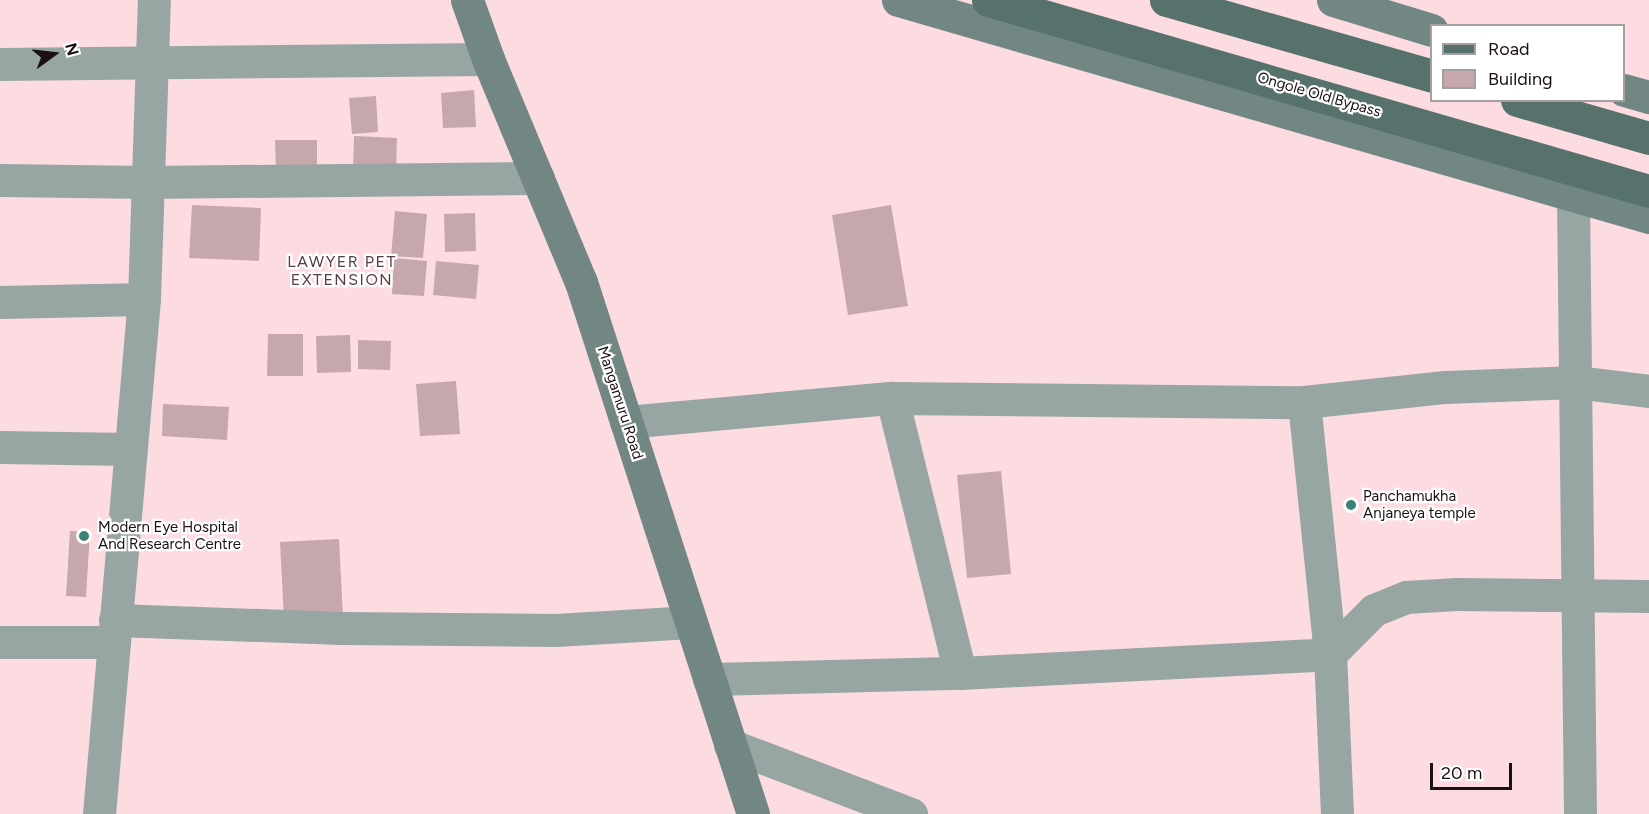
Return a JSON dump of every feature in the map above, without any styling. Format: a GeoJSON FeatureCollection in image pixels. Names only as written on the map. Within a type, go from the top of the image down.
{"type":"FeatureCollection","features":[{"type":"Feature","properties":{"kind":"main road","name":"Ongole Old Bypass"},"geometry":{"type":"LineString","coordinates":[[988,0],[1576,183],[1649,191]]}},
{"type":"Feature","properties":{"kind":"main road"},"geometry":{"type":"LineString","coordinates":[[1166,0],[1430,76]]}},
{"type":"Feature","properties":{"kind":"main road"},"geometry":{"type":"LineString","coordinates":[[1524,102],[1649,138]]}},
{"type":"Feature","properties":{"kind":"street"},"geometry":{"type":"LineString","coordinates":[[99,814],[144,299],[154,0]]}},
{"type":"Feature","properties":{"kind":"street","name":"Mangamuru Road"},"geometry":{"type":"LineString","coordinates":[[467,0],[488,59],[581,282],[753,814]]}},
{"type":"Feature","properties":{"kind":"street"},"geometry":{"type":"LineString","coordinates":[[898,0],[1576,183],[1649,217]]}},
{"type":"Feature","properties":{"kind":"street"},"geometry":{"type":"LineString","coordinates":[[1333,0],[1430,30]]}},
{"type":"Feature","properties":{"kind":"street"},"geometry":{"type":"LineString","coordinates":[[0,64],[488,59]]}},
{"type":"Feature","properties":{"kind":"street"},"geometry":{"type":"LineString","coordinates":[[1625,91],[1649,98]]}},
{"type":"Feature","properties":{"kind":"street"},"geometry":{"type":"LineString","coordinates":[[0,180],[147,182],[538,178]]}},
{"type":"Feature","properties":{"kind":"street"},"geometry":{"type":"LineString","coordinates":[[1576,183],[1580,814]]}},
{"type":"Feature","properties":{"kind":"street"},"geometry":{"type":"LineString","coordinates":[[0,302],[144,299]]}},
{"type":"Feature","properties":{"kind":"street"},"geometry":{"type":"LineString","coordinates":[[626,422],[892,398],[1304,402],[1445,387],[1576,382],[1649,391]]}},
{"type":"Feature","properties":{"kind":"street"},"geometry":{"type":"LineString","coordinates":[[892,398],[960,673]]}},
{"type":"Feature","properties":{"kind":"street"},"geometry":{"type":"LineString","coordinates":[[1304,402],[1330,654],[1337,814]]}},
{"type":"Feature","properties":{"kind":"street"},"geometry":{"type":"LineString","coordinates":[[0,447],[130,449]]}},
{"type":"Feature","properties":{"kind":"street"},"geometry":{"type":"LineString","coordinates":[[709,679],[960,673],[1330,654],[1374,610],[1406,597],[1457,594],[1649,596]]}},
{"type":"Feature","properties":{"kind":"street"},"geometry":{"type":"LineString","coordinates":[[0,642],[115,631],[341,628],[556,630],[691,622]]}},
{"type":"Feature","properties":{"kind":"street"},"geometry":{"type":"LineString","coordinates":[[730,745],[911,814]]}},
{"type":"Feature","properties":{"kind":"building"},"geometry":{"type":"Polygon","coordinates":[[[474,90],[476,127],[443,128],[441,93],[474,90]]]}},
{"type":"Feature","properties":{"kind":"building"},"geometry":{"type":"Polygon","coordinates":[[[376,96],[378,132],[352,134],[349,98],[376,96]]]}},
{"type":"Feature","properties":{"kind":"building"},"geometry":{"type":"Polygon","coordinates":[[[354,136],[397,138],[396,172],[353,172],[354,136]]]}},
{"type":"Feature","properties":{"kind":"building"},"geometry":{"type":"Polygon","coordinates":[[[275,140],[317,140],[317,170],[276,171],[275,140]]]}},
{"type":"Feature","properties":{"kind":"building"},"geometry":{"type":"Polygon","coordinates":[[[192,205],[261,208],[259,261],[189,258],[192,205]]]}},
{"type":"Feature","properties":{"kind":"building"},"geometry":{"type":"Polygon","coordinates":[[[891,205],[908,306],[848,315],[832,215],[891,205]]]}},
{"type":"Feature","properties":{"kind":"building"},"geometry":{"type":"Polygon","coordinates":[[[395,211],[427,214],[423,258],[391,256],[395,211]]]}},
{"type":"Feature","properties":{"kind":"building"},"geometry":{"type":"Polygon","coordinates":[[[475,213],[476,251],[445,252],[444,214],[475,213]]]}},
{"type":"Feature","properties":{"kind":"building"},"geometry":{"type":"Polygon","coordinates":[[[394,258],[427,261],[424,296],[392,294],[394,258]]]}},
{"type":"Feature","properties":{"kind":"building"},"geometry":{"type":"Polygon","coordinates":[[[436,261],[479,265],[476,299],[433,295],[436,261]]]}},
{"type":"Feature","properties":{"kind":"building"},"geometry":{"type":"Polygon","coordinates":[[[268,334],[303,334],[303,376],[267,376],[268,334]]]}},
{"type":"Feature","properties":{"kind":"building"},"geometry":{"type":"Polygon","coordinates":[[[350,335],[351,372],[317,373],[316,336],[350,335]]]}},
{"type":"Feature","properties":{"kind":"building"},"geometry":{"type":"Polygon","coordinates":[[[358,340],[391,341],[390,370],[358,369],[358,340]]]}},
{"type":"Feature","properties":{"kind":"building"},"geometry":{"type":"Polygon","coordinates":[[[456,381],[460,434],[420,436],[416,384],[456,381]]]}},
{"type":"Feature","properties":{"kind":"building"},"geometry":{"type":"Polygon","coordinates":[[[163,404],[229,407],[227,440],[162,436],[163,404]]]}},
{"type":"Feature","properties":{"kind":"building"},"geometry":{"type":"Polygon","coordinates":[[[1001,471],[1011,574],[967,578],[957,475],[1001,471]]]}},
{"type":"Feature","properties":{"kind":"building"},"geometry":{"type":"Polygon","coordinates":[[[70,531],[90,532],[86,597],[66,596],[70,531]]]}},
{"type":"Feature","properties":{"kind":"building"},"geometry":{"type":"Polygon","coordinates":[[[339,539],[343,617],[284,620],[280,542],[339,539]]]}},
{"type":"Feature","properties":{"kind":"place","name":"Panchamukha Anjaneya temple"},"geometry":{"type":"Point","coordinates":[1351,505]}},
{"type":"Feature","properties":{"kind":"place","name":"Modern Eye Hospital And Research Centre"},"geometry":{"type":"Point","coordinates":[84,536]}},
{"type":"Feature","properties":{"kind":"district","name":"LAWYER PET EXTENSION"},"geometry":{"type":"Point","coordinates":[342,271]}}]}
